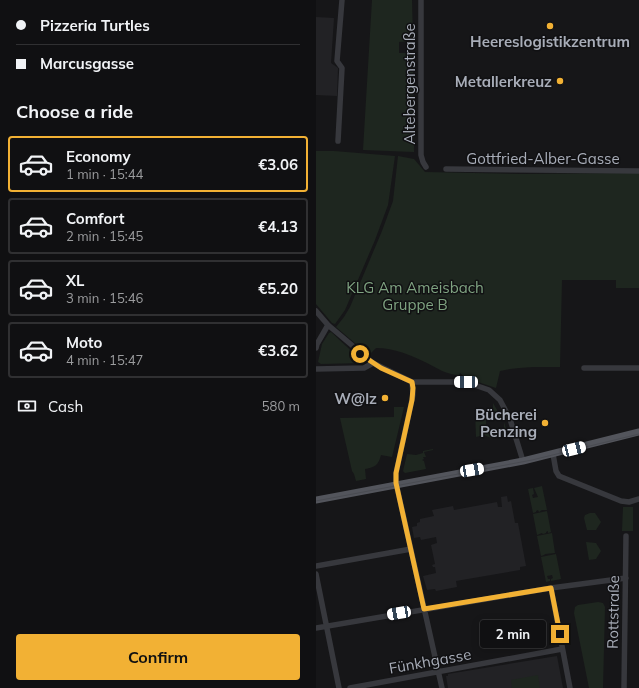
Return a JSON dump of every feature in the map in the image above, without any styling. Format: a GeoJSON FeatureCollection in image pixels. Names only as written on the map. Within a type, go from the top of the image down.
{"type":"FeatureCollection","features":[{"type":"Feature","properties":{"kind":"main road"},"geometry":{"type":"LineString","coordinates":[[316,500],[522,461],[639,432]]}},
{"type":"Feature","properties":{"kind":"street"},"geometry":{"type":"LineString","coordinates":[[338,141],[342,68],[337,60],[342,0]]}},
{"type":"Feature","properties":{"kind":"street","name":"Altebergenstraße"},"geometry":{"type":"LineString","coordinates":[[420,0],[421,156],[426,167]]}},
{"type":"Feature","properties":{"kind":"street","name":"Gottfried-Alber-Gasse"},"geometry":{"type":"LineString","coordinates":[[446,169],[639,171]]}},
{"type":"Feature","properties":{"kind":"street"},"geometry":{"type":"LineString","coordinates":[[316,311],[328,325],[373,363],[412,382],[466,382],[489,390],[496,396],[504,407],[510,419],[522,461]]}},
{"type":"Feature","properties":{"kind":"street"},"geometry":{"type":"LineString","coordinates":[[316,348],[328,325]]}},
{"type":"Feature","properties":{"kind":"street"},"geometry":{"type":"LineString","coordinates":[[316,369],[364,368],[373,363]]}},
{"type":"Feature","properties":{"kind":"street"},"geometry":{"type":"LineString","coordinates":[[584,368],[639,368]]}},
{"type":"Feature","properties":{"kind":"street"},"geometry":{"type":"LineString","coordinates":[[412,382],[413,395],[396,473],[396,485],[442,688]]}},
{"type":"Feature","properties":{"kind":"street"},"geometry":{"type":"LineString","coordinates":[[552,454],[556,471],[559,476],[621,500],[630,502],[639,499]]}},
{"type":"Feature","properties":{"kind":"street","name":"Rottstraße"},"geometry":{"type":"LineString","coordinates":[[624,688],[626,536]]}},
{"type":"Feature","properties":{"kind":"street"},"geometry":{"type":"LineString","coordinates":[[316,566],[411,549]]}},
{"type":"Feature","properties":{"kind":"street"},"geometry":{"type":"LineString","coordinates":[[316,574],[339,688]]}},
{"type":"Feature","properties":{"kind":"street"},"geometry":{"type":"LineString","coordinates":[[316,628],[551,588],[626,578]]}},
{"type":"Feature","properties":{"kind":"street"},"geometry":{"type":"LineString","coordinates":[[551,588],[570,688]]}},
{"type":"Feature","properties":{"kind":"street","name":"Fünkhgasse"},"geometry":{"type":"LineString","coordinates":[[350,688],[562,649]]}},
{"type":"Feature","properties":{"kind":"shaded area"},"geometry":{"type":"Polygon","coordinates":[[[316,17],[334,18],[331,63],[338,68],[337,96],[316,95],[316,17]]]}},
{"type":"Feature","properties":{"kind":"shaded area"},"geometry":{"type":"Polygon","coordinates":[[[507,496],[508,502],[511,501],[515,523],[518,523],[526,566],[520,567],[520,570],[456,581],[457,587],[436,591],[435,589],[427,590],[423,576],[436,573],[435,567],[432,565],[435,564],[431,545],[437,543],[436,537],[421,540],[420,537],[414,538],[412,527],[417,526],[420,519],[434,516],[432,510],[453,506],[454,510],[497,502],[498,507],[502,507],[501,497],[507,496]]]}},
{"type":"Feature","properties":{"kind":"shaded area"},"geometry":{"type":"Polygon","coordinates":[[[557,656],[563,688],[448,688],[446,676],[448,676],[448,674],[557,656]]]}},
{"type":"Feature","properties":{"kind":"green space"},"geometry":{"type":"Polygon","coordinates":[[[372,0],[412,0],[413,41],[399,42],[399,53],[413,53],[414,152],[363,150],[372,0]]]}},
{"type":"Feature","properties":{"kind":"green space"},"geometry":{"type":"Polygon","coordinates":[[[316,151],[395,156],[388,205],[375,240],[345,310],[335,324],[332,323],[316,304],[316,151]]]}},
{"type":"Feature","properties":{"kind":"green space","name":"KLG Am Ameisbach Gruppe B"},"geometry":{"type":"Polygon","coordinates":[[[398,156],[414,159],[425,172],[521,174],[639,173],[639,288],[616,288],[616,280],[562,280],[560,367],[522,368],[500,371],[496,388],[466,378],[460,373],[459,375],[455,375],[446,373],[402,352],[376,348],[369,355],[336,327],[350,307],[393,201],[398,156]]]}},
{"type":"Feature","properties":{"kind":"green space"},"geometry":{"type":"Polygon","coordinates":[[[331,332],[362,361],[362,363],[321,364],[318,362],[322,344],[331,332]]]}},
{"type":"Feature","properties":{"kind":"green space"},"geometry":{"type":"Polygon","coordinates":[[[493,403],[503,420],[486,420],[486,429],[504,429],[504,422],[508,435],[491,438],[484,435],[476,437],[475,411],[493,411],[493,403]]]}},
{"type":"Feature","properties":{"kind":"green space"},"geometry":{"type":"Polygon","coordinates":[[[394,407],[404,407],[392,457],[381,455],[379,462],[376,465],[365,469],[366,479],[356,481],[352,471],[340,418],[394,417],[394,407]]]}},
{"type":"Feature","properties":{"kind":"green space"},"geometry":{"type":"Polygon","coordinates":[[[433,449],[424,452],[426,457],[423,457],[424,459],[422,460],[424,461],[426,469],[405,473],[403,471],[407,454],[416,455],[423,453],[423,451],[433,449]]]}},
{"type":"Feature","properties":{"kind":"green space"},"geometry":{"type":"Polygon","coordinates":[[[542,486],[547,510],[542,510],[539,512],[538,510],[533,513],[528,489],[533,488],[533,498],[538,497],[534,488],[542,486]]]}},
{"type":"Feature","properties":{"kind":"green space"},"geometry":{"type":"Polygon","coordinates":[[[623,507],[633,507],[633,531],[622,531],[623,507]]]}},
{"type":"Feature","properties":{"kind":"green space"},"geometry":{"type":"Polygon","coordinates":[[[547,511],[551,532],[548,533],[548,531],[537,535],[533,514],[547,511]]]}},
{"type":"Feature","properties":{"kind":"green space"},"geometry":{"type":"Polygon","coordinates":[[[595,513],[601,522],[596,530],[587,530],[584,518],[585,515],[595,513]]]}},
{"type":"Feature","properties":{"kind":"green space"},"geometry":{"type":"Polygon","coordinates":[[[552,533],[555,553],[541,556],[537,536],[552,533]]]}},
{"type":"Feature","properties":{"kind":"green space"},"geometry":{"type":"Polygon","coordinates":[[[586,542],[596,543],[601,551],[596,559],[589,560],[586,542]]]}},
{"type":"Feature","properties":{"kind":"green space"},"geometry":{"type":"Polygon","coordinates":[[[556,554],[561,579],[551,581],[553,578],[552,575],[547,576],[550,581],[546,582],[541,557],[556,554]]]}},
{"type":"Feature","properties":{"kind":"green space"},"geometry":{"type":"Polygon","coordinates":[[[598,602],[603,603],[605,607],[603,688],[589,688],[574,613],[575,607],[578,605],[598,602]]]}},
{"type":"Feature","properties":{"kind":"green space"},"geometry":{"type":"Polygon","coordinates":[[[538,675],[540,688],[512,688],[511,680],[538,675]]]}},
{"type":"Feature","properties":{"kind":"tram line"},"geometry":{"type":"LineString","coordinates":[[316,501],[532,460],[639,434]]}},
{"type":"Feature","properties":{"kind":"place","name":"Heereslogistikzentrum"},"geometry":{"type":"Point","coordinates":[550,26]}},
{"type":"Feature","properties":{"kind":"place","name":"Metallerkreuz"},"geometry":{"type":"Point","coordinates":[560,81]}},
{"type":"Feature","properties":{"kind":"place","name":"W@lz"},"geometry":{"type":"Point","coordinates":[385,398]}},
{"type":"Feature","properties":{"kind":"place","name":"Bücherei Penzing"},"geometry":{"type":"Point","coordinates":[545,423]}},
{"type":"Feature","properties":{"kind":"route"},"geometry":{"type":"LineString","coordinates":[[360,354],[381,368],[412,382],[413,395],[396,473],[396,483],[424,609],[551,588],[560,634]]}}]}
